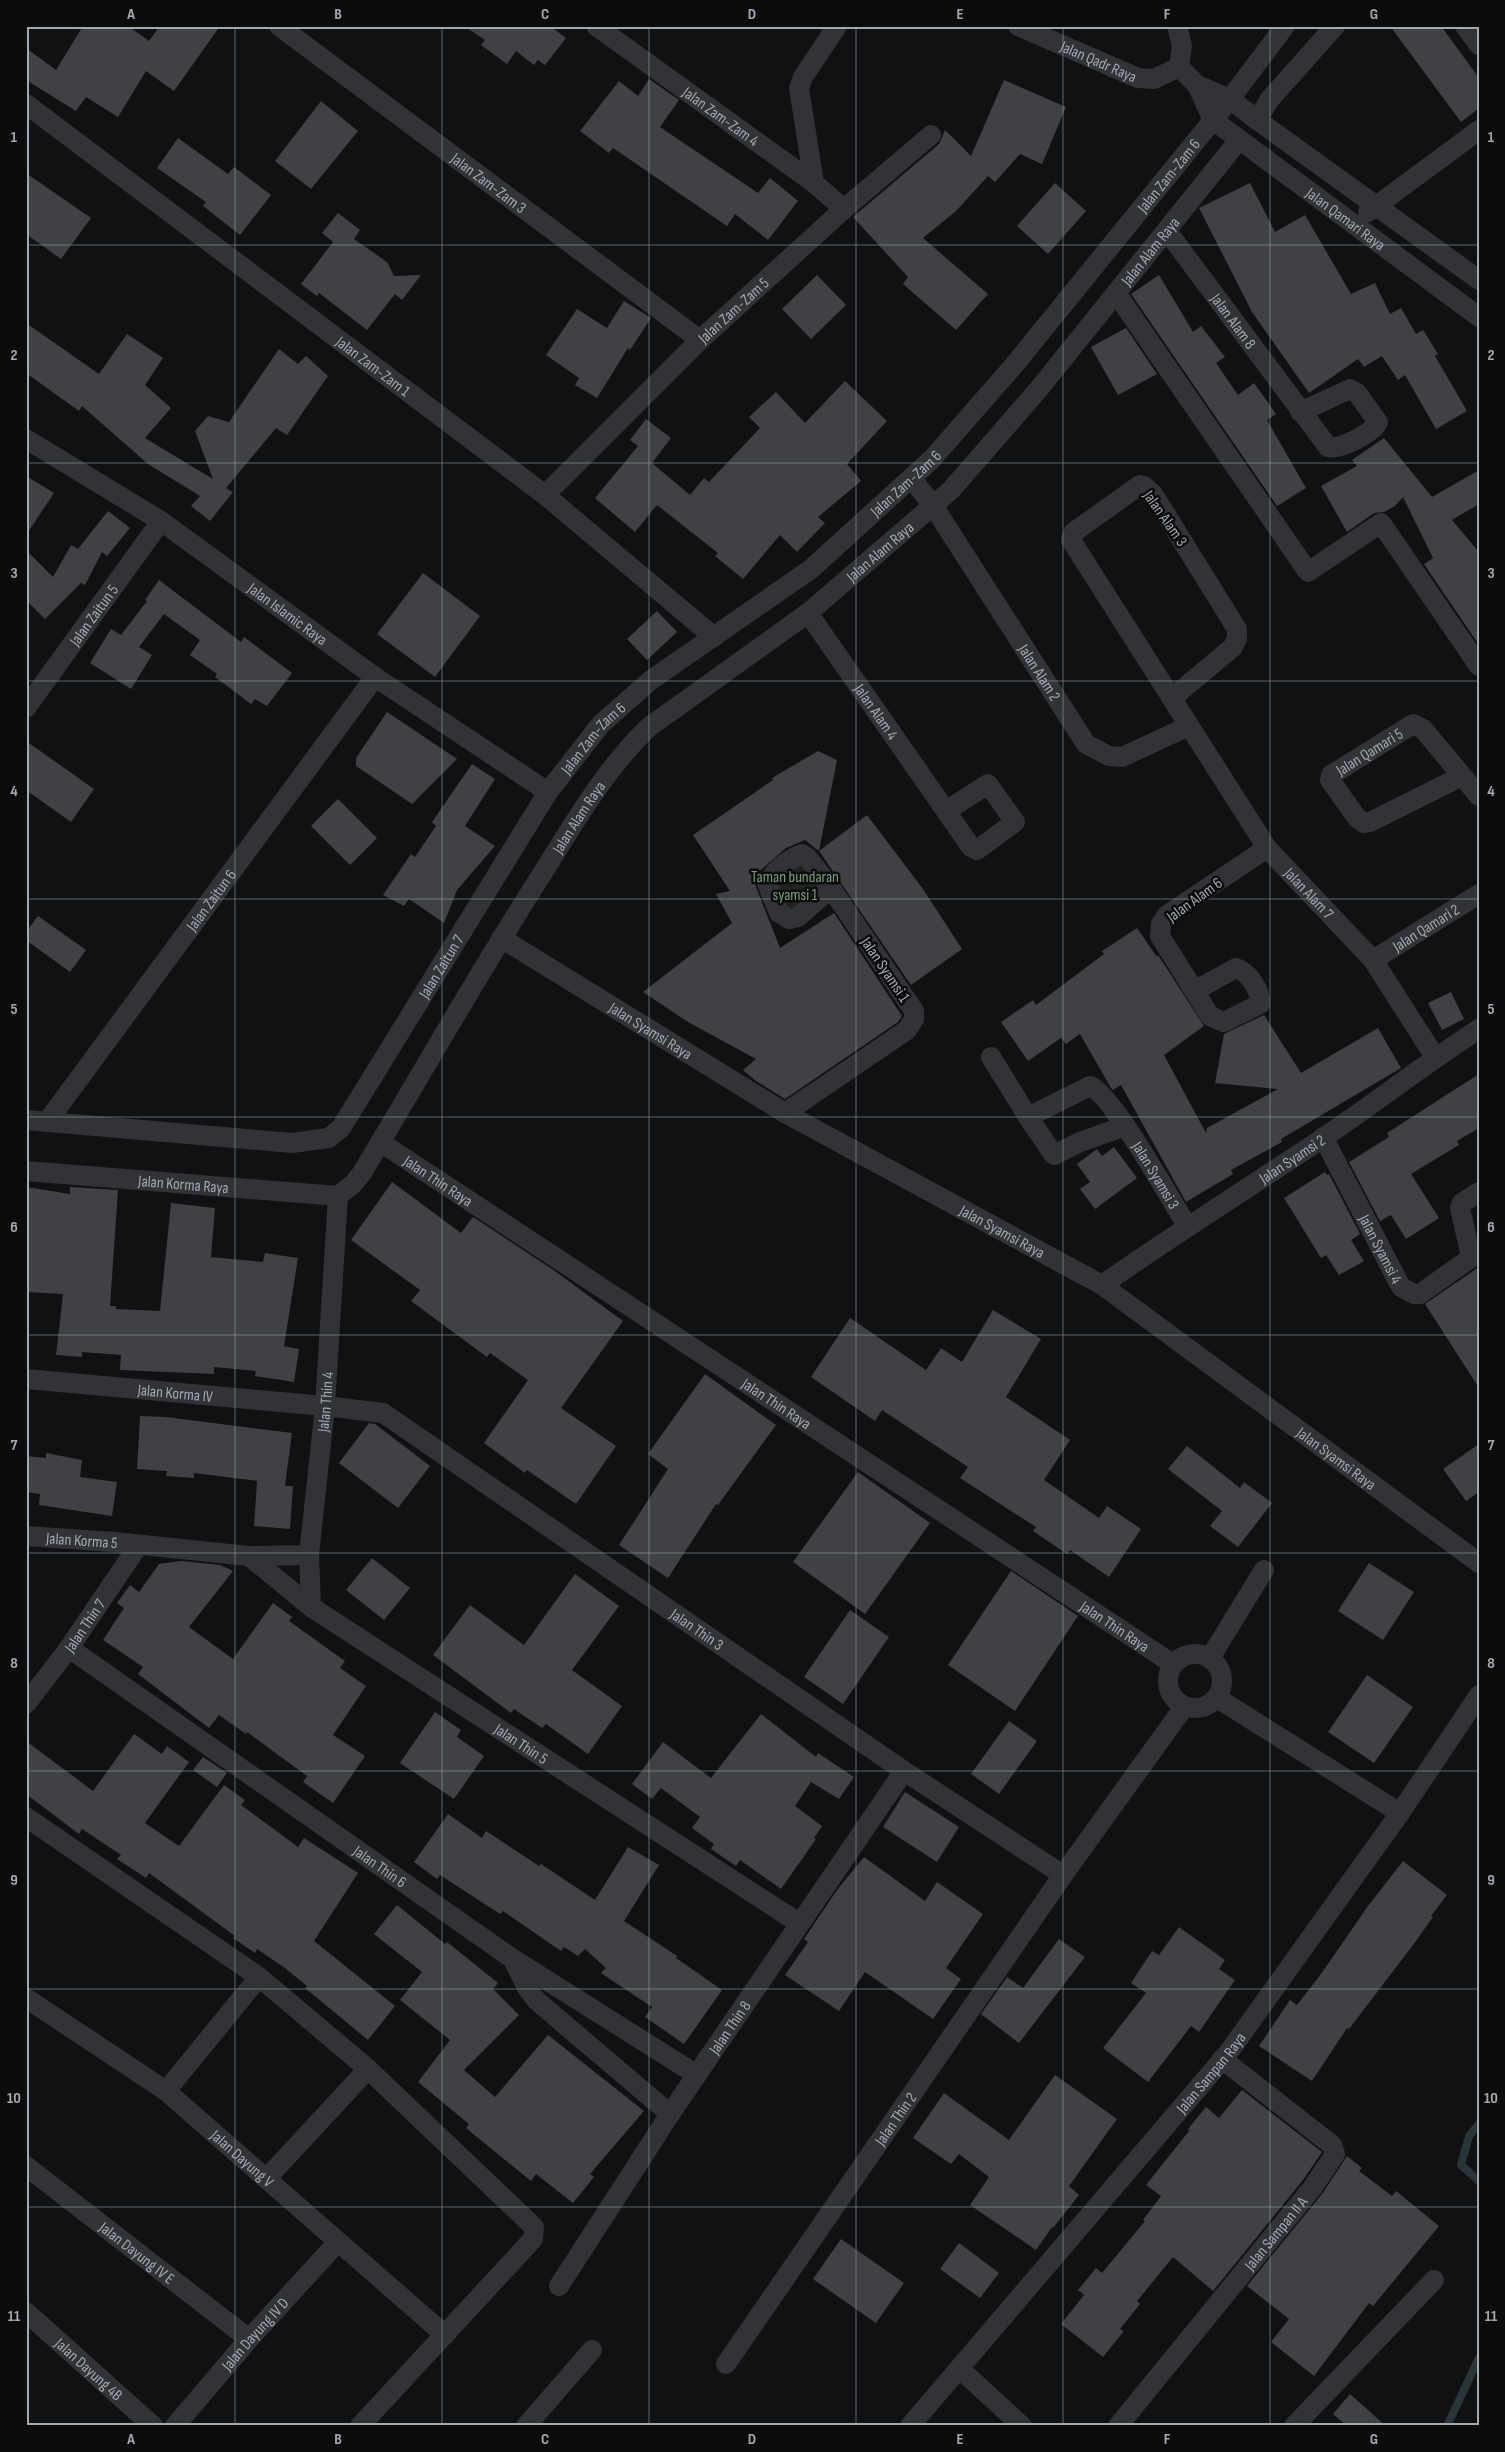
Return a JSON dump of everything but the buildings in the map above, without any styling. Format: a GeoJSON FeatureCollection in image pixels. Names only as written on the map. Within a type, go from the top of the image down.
{"type":"FeatureCollection","features":[{"type":"Feature","properties":{"kind":"street","name":"Jalan Zam-Zam 3"},"geometry":{"type":"LineString","coordinates":[[279,26],[700,340]]}},
{"type":"Feature","properties":{"kind":"street","name":"Jalan Zam-Zam 4"},"geometry":{"type":"LineString","coordinates":[[596,26],[814,183],[844,209]]}},
{"type":"Feature","properties":{"kind":"street"},"geometry":{"type":"LineString","coordinates":[[814,183],[800,88],[803,77],[837,26]]}},
{"type":"Feature","properties":{"kind":"street","name":"Jalan Qadr Raya"},"geometry":{"type":"LineString","coordinates":[[1018,26],[1138,78],[1154,79],[1179,67]]}},
{"type":"Feature","properties":{"kind":"street"},"geometry":{"type":"LineString","coordinates":[[1176,26],[1182,46],[1179,67],[1197,85],[1213,120]]}},
{"type":"Feature","properties":{"kind":"street","name":"Jalan Zam-Zam 6"},"geometry":{"type":"LineString","coordinates":[[548,792],[601,724],[651,680],[811,569],[932,459],[1015,364],[1230,99],[1285,26]]}},
{"type":"Feature","properties":{"kind":"street"},"geometry":{"type":"LineString","coordinates":[[1257,120],[1270,99],[1336,26]]}},
{"type":"Feature","properties":{"kind":"street"},"geometry":{"type":"LineString","coordinates":[[1465,26],[1479,45]]}},
{"type":"Feature","properties":{"kind":"street","name":"Jalan Qamari Raya"},"geometry":{"type":"LineString","coordinates":[[1197,85],[1230,99],[1377,204],[1479,280]]}},
{"type":"Feature","properties":{"kind":"street","name":"Jalan Zam-Zam 1"},"geometry":{"type":"LineString","coordinates":[[26,104],[545,495],[714,637]]}},
{"type":"Feature","properties":{"kind":"street","name":"Jalan Qamari Raya"},"geometry":{"type":"LineString","coordinates":[[1213,120],[1479,317]]}},
{"type":"Feature","properties":{"kind":"street"},"geometry":{"type":"LineString","coordinates":[[1353,223],[1479,130]]}},
{"type":"Feature","properties":{"kind":"street","name":"Jalan Zam-Zam 5"},"geometry":{"type":"LineString","coordinates":[[545,495],[700,340],[844,209],[931,135]]}},
{"type":"Feature","properties":{"kind":"street","name":"Jalan Alam Raya"},"geometry":{"type":"LineString","coordinates":[[338,1196],[358,1179],[501,938],[587,803],[626,748],[648,727],[808,613],[934,507],[1038,390],[1239,140]]}},
{"type":"Feature","properties":{"kind":"street","name":"Jalan Alam 8"},"geometry":{"type":"LineString","coordinates":[[1167,230],[1300,412]]}},
{"type":"Feature","properties":{"kind":"street"},"geometry":{"type":"LineString","coordinates":[[1116,293],[1308,572],[1381,523],[1479,666]]}},
{"type":"Feature","properties":{"kind":"street","name":"Jalan Islamic Raya"},"geometry":{"type":"LineString","coordinates":[[26,439],[161,522],[375,677],[548,792]]}},
{"type":"Feature","properties":{"kind":"street","name":"Jalan Alam 2"},"geometry":{"type":"LineString","coordinates":[[912,479],[934,507],[1086,744],[1109,756],[1122,757],[1189,726]]}},
{"type":"Feature","properties":{"kind":"street","name":"Jalan Alam 3"},"geometry":{"type":"LineString","coordinates":[[1172,698],[1233,647],[1238,629],[1154,494],[1140,485],[1074,532],[1071,540],[1189,726]]}},
{"type":"Feature","properties":{"kind":"street","name":"Jalan Zaitun 5"},"geometry":{"type":"LineString","coordinates":[[26,708],[161,522]]}},
{"type":"Feature","properties":{"kind":"street","name":"Jalan Alam 4"},"geometry":{"type":"LineString","coordinates":[[808,613],[946,811]]}},
{"type":"Feature","properties":{"kind":"street","name":"Jalan Zaitun 6"},"geometry":{"type":"LineString","coordinates":[[47,1122],[375,677]]}},
{"type":"Feature","properties":{"kind":"street","name":"Jalan Qamari 5"},"geometry":{"type":"LineString","coordinates":[[1460,777],[1370,822],[1364,823],[1357,818],[1330,780],[1331,775],[1413,724],[1423,729],[1460,777],[1479,796]]}},
{"type":"Feature","properties":{"kind":"street","name":"Jalan Alam 7"},"geometry":{"type":"LineString","coordinates":[[1189,726],[1268,848],[1373,960],[1435,1057]]}},
{"type":"Feature","properties":{"kind":"street","name":"Jalan Zaitun 7"},"geometry":{"type":"LineString","coordinates":[[47,1122],[292,1143],[329,1138],[341,1128],[350,1115],[548,792]]}},
{"type":"Feature","properties":{"kind":"street","name":"Jalan Alam 6"},"geometry":{"type":"LineString","coordinates":[[1194,991],[1160,936],[1161,924],[1166,915],[1268,848]]}},
{"type":"Feature","properties":{"kind":"street","name":"Jalan Syamsi 1"},"geometry":{"type":"LineString","coordinates":[[785,1113],[907,1030],[914,1019],[914,1011],[831,888]]}},
{"type":"Feature","properties":{"kind":"street","name":"Jalan Qamari 2"},"geometry":{"type":"LineString","coordinates":[[1373,960],[1479,894]]}},
{"type":"Feature","properties":{"kind":"street","name":"Jalan Syamsi Raya"},"geometry":{"type":"LineString","coordinates":[[501,938],[785,1113],[1102,1285],[1479,1563]]}},
{"type":"Feature","properties":{"kind":"street","name":"Jalan Syamsi 2"},"geometry":{"type":"LineString","coordinates":[[1102,1285],[1187,1226],[1324,1138],[1435,1057],[1479,1029]]}},
{"type":"Feature","properties":{"kind":"street"},"geometry":{"type":"LineString","coordinates":[[991,1057],[1028,1117]]}},
{"type":"Feature","properties":{"kind":"street","name":"Jalan Syamsi 3"},"geometry":{"type":"LineString","coordinates":[[1125,1126],[1080,1142],[1054,1155],[1028,1117],[1090,1086],[1104,1095],[1125,1126],[1187,1226]]}},
{"type":"Feature","properties":{"kind":"street"},"geometry":{"type":"LineString","coordinates":[[26,1120],[47,1122]]}},
{"type":"Feature","properties":{"kind":"street","name":"Jalan Syamsi 4"},"geometry":{"type":"LineString","coordinates":[[1324,1138],[1406,1291],[1420,1294],[1475,1254],[1460,1208],[1462,1203],[1479,1192]]}},
{"type":"Feature","properties":{"kind":"street","name":"Jalan Thin Raya"},"geometry":{"type":"LineString","coordinates":[[380,1142],[1173,1664]]}},
{"type":"Feature","properties":{"kind":"street","name":"Jalan Korma Raya"},"geometry":{"type":"LineString","coordinates":[[26,1171],[338,1196]]}},
{"type":"Feature","properties":{"kind":"street","name":"Jalan Thin 4"},"geometry":{"type":"LineString","coordinates":[[311,1607],[309,1555],[325,1406],[338,1196]]}},
{"type":"Feature","properties":{"kind":"street","name":"Jalan Korma IV"},"geometry":{"type":"LineString","coordinates":[[26,1379],[325,1406]]}},
{"type":"Feature","properties":{"kind":"street","name":"Jalan Thin 3"},"geometry":{"type":"LineString","coordinates":[[325,1406],[379,1411],[388,1416],[904,1771],[1063,1875]]}},
{"type":"Feature","properties":{"kind":"street","name":"Jalan Korma 5"},"geometry":{"type":"LineString","coordinates":[[26,1536],[114,1542],[138,1546],[249,1556],[309,1555]]}},
{"type":"Feature","properties":{"kind":"street","name":"Jalan Thin 7"},"geometry":{"type":"LineString","coordinates":[[26,1704],[69,1648],[138,1546]]}},
{"type":"Feature","properties":{"kind":"street","name":"Jalan Thin 5"},"geometry":{"type":"LineString","coordinates":[[249,1556],[311,1607],[799,1923]]}},
{"type":"Feature","properties":{"kind":"street"},"geometry":{"type":"LineString","coordinates":[[1210,1658],[1264,1570]]}},
{"type":"Feature","properties":{"kind":"street","name":"Jalan Thin 6"},"geometry":{"type":"LineString","coordinates":[[69,1648],[513,1959],[697,2075]]}},
{"type":"Feature","properties":{"kind":"street"},"geometry":{"type":"LineString","coordinates":[[1191,1654],[1201,1654],[1210,1658],[1218,1666],[1222,1676],[1217,1698],[1202,1708],[1184,1707],[1171,1696],[1167,1679],[1173,1664],[1181,1657],[1191,1654]]}},
{"type":"Feature","properties":{"kind":"street","name":"Jalan Sampan Raya"},"geometry":{"type":"LineString","coordinates":[[910,2426],[1222,2059],[1400,1813],[1479,1695]]}},
{"type":"Feature","properties":{"kind":"street"},"geometry":{"type":"LineString","coordinates":[[1217,1698],[1400,1813]]}},
{"type":"Feature","properties":{"kind":"street","name":"Jalan Thin 2"},"geometry":{"type":"LineString","coordinates":[[726,2364],[1063,1875],[1184,1707]]}},
{"type":"Feature","properties":{"kind":"street","name":"Jalan Thin 8"},"geometry":{"type":"LineString","coordinates":[[559,2286],[670,2114],[904,1771]]}},
{"type":"Feature","properties":{"kind":"street"},"geometry":{"type":"LineString","coordinates":[[26,1818],[259,1978],[368,2069],[534,2227],[533,2239],[360,2426]]}},
{"type":"Feature","properties":{"kind":"street"},"geometry":{"type":"LineString","coordinates":[[513,1959],[527,1988],[537,2000],[670,2114]]}},
{"type":"Feature","properties":{"kind":"street"},"geometry":{"type":"LineString","coordinates":[[166,2092],[259,1978]]}},
{"type":"Feature","properties":{"kind":"street","name":"Jalan Dayung V"},"geometry":{"type":"LineString","coordinates":[[26,1998],[166,2092],[445,2335]]}},
{"type":"Feature","properties":{"kind":"street","name":"Jalan Sampan II A"},"geometry":{"type":"LineString","coordinates":[[1118,2426],[1313,2187],[1336,2154],[1332,2145],[1222,2059]]}},
{"type":"Feature","properties":{"kind":"street"},"geometry":{"type":"LineString","coordinates":[[266,2179],[368,2069]]}},
{"type":"Feature","properties":{"kind":"street","name":"Jalan Dayung IV E"},"geometry":{"type":"LineString","coordinates":[[26,2166],[248,2339]]}},
{"type":"Feature","properties":{"kind":"street","name":"Jalan Dayung IV D"},"geometry":{"type":"LineString","coordinates":[[176,2426],[248,2339],[337,2242]]}},
{"type":"Feature","properties":{"kind":"street"},"geometry":{"type":"LineString","coordinates":[[1294,2426],[1434,2280]]}},
{"type":"Feature","properties":{"kind":"street","name":"Jalan Dayung 4B"},"geometry":{"type":"LineString","coordinates":[[26,2312],[153,2426]]}},
{"type":"Feature","properties":{"kind":"street"},"geometry":{"type":"LineString","coordinates":[[526,2426],[592,2350]]}},
{"type":"Feature","properties":{"kind":"street"},"geometry":{"type":"LineString","coordinates":[[960,2369],[1022,2426]]}},
{"type":"Feature","properties":{"kind":"green space","name":"Taman bundaran syamsi 1"},"geometry":{"type":"Polygon","coordinates":[[[802,854],[823,885],[789,919],[767,883],[802,854]]]}},
{"type":"Feature","properties":{"kind":"waterway"},"geometry":{"type":"LineString","coordinates":[[1479,2124],[1469,2136],[1461,2165],[1479,2181]]}},
{"type":"Feature","properties":{"kind":"waterway"},"geometry":{"type":"LineString","coordinates":[[1447,2426],[1479,2358]]}}]}
